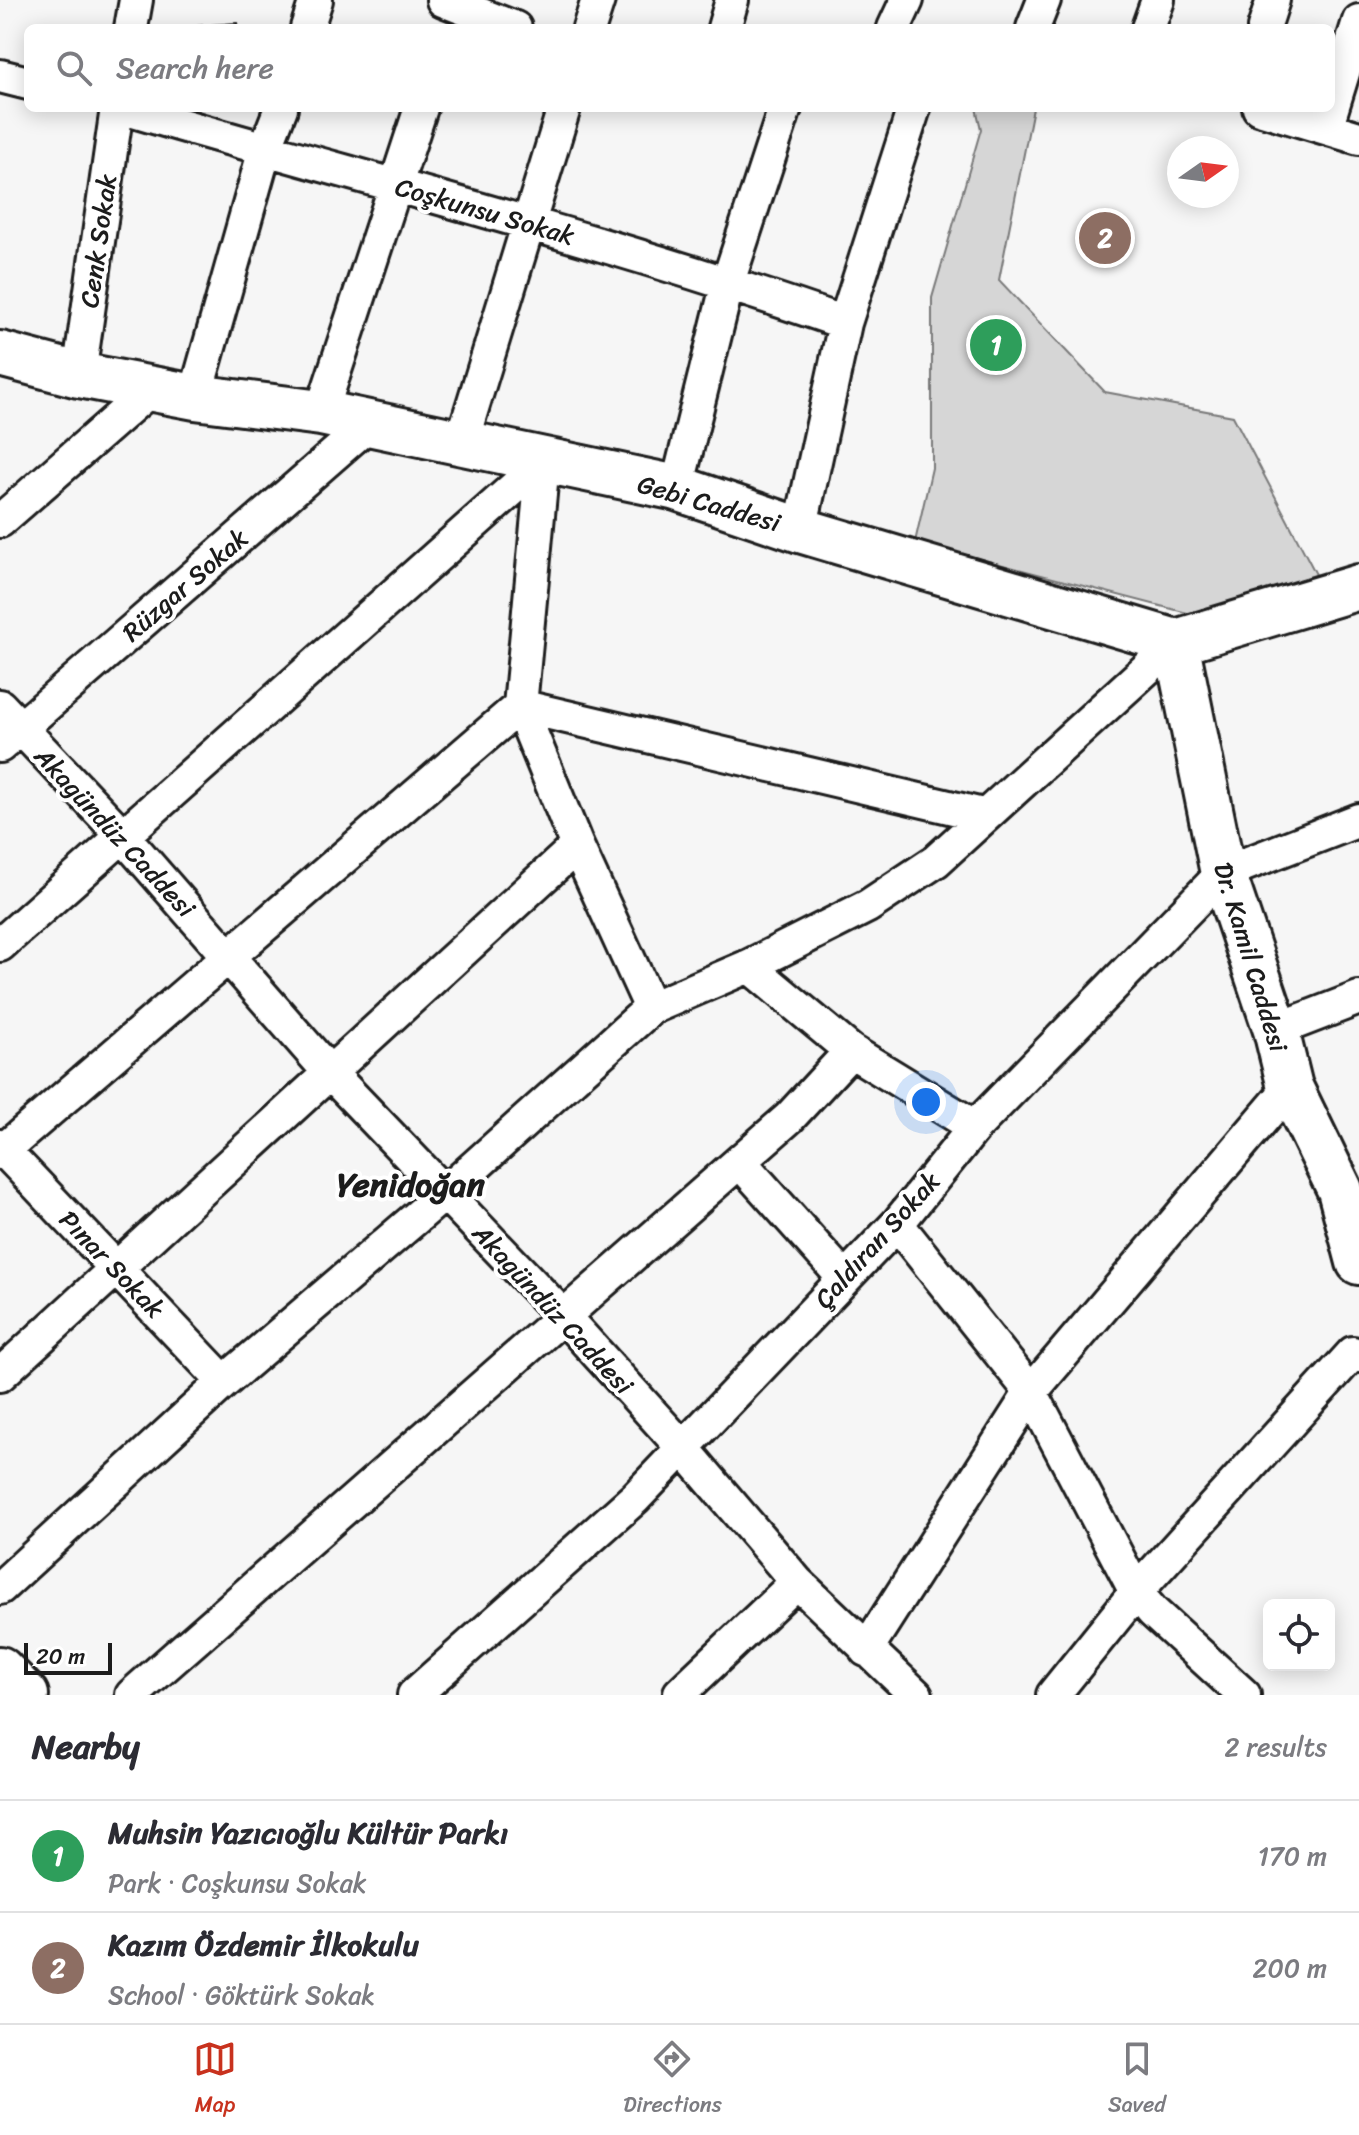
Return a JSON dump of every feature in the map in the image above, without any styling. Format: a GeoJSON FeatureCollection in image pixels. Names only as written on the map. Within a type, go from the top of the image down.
{"type":"FeatureCollection","features":[{"type":"Feature","properties":{"kind":"main road","name":"Gebi Caddesi"},"geometry":{"type":"LineString","coordinates":[[0,354],[79,375],[195,397],[321,413],[677,488],[800,530],[1176,642]]}},
{"type":"Feature","properties":{"kind":"main road"},"geometry":{"type":"LineString","coordinates":[[1176,642],[1359,587]]}},
{"type":"Feature","properties":{"kind":"main road","name":"Dr. Kamil Caddesi"},"geometry":{"type":"LineString","coordinates":[[1176,642],[1223,873],[1276,1030],[1290,1087],[1350,1186],[1359,1262]]}},
{"type":"Feature","properties":{"kind":"main road"},"geometry":{"type":"LineString","coordinates":[[0,1669],[26,1695]]}},
{"type":"Feature","properties":{"kind":"street"},"geometry":{"type":"LineString","coordinates":[[132,24],[136,0]]}},
{"type":"Feature","properties":{"kind":"street"},"geometry":{"type":"LineString","coordinates":[[308,24],[316,0]]}},
{"type":"Feature","properties":{"kind":"street"},"geometry":{"type":"LineString","coordinates":[[590,24],[598,0]]}},
{"type":"Feature","properties":{"kind":"street"},"geometry":{"type":"LineString","coordinates":[[725,24],[732,0]]}},
{"type":"Feature","properties":{"kind":"street"},"geometry":{"type":"LineString","coordinates":[[896,24],[907,0]]}},
{"type":"Feature","properties":{"kind":"street"},"geometry":{"type":"LineString","coordinates":[[1035,24],[1044,0]]}},
{"type":"Feature","properties":{"kind":"street"},"geometry":{"type":"LineString","coordinates":[[1149,24],[1158,0]]}},
{"type":"Feature","properties":{"kind":"street"},"geometry":{"type":"LineString","coordinates":[[1265,24],[1273,0]]}},
{"type":"Feature","properties":{"kind":"street"},"geometry":{"type":"LineString","coordinates":[[452,8],[502,24]]}},
{"type":"Feature","properties":{"kind":"street"},"geometry":{"type":"LineString","coordinates":[[1335,99],[1359,21]]}},
{"type":"Feature","properties":{"kind":"street"},"geometry":{"type":"LineString","coordinates":[[0,76],[24,82]]}},
{"type":"Feature","properties":{"kind":"street","name":"Cenk Sokak"},"geometry":{"type":"LineString","coordinates":[[79,375],[119,112]]}},
{"type":"Feature","properties":{"kind":"street","name":"Coşkunsu Sokak"},"geometry":{"type":"LineString","coordinates":[[134,112],[531,223],[728,282],[845,323]]}},
{"type":"Feature","properties":{"kind":"street"},"geometry":{"type":"LineString","coordinates":[[195,397],[265,149],[279,112]]}},
{"type":"Feature","properties":{"kind":"street"},"geometry":{"type":"LineString","coordinates":[[321,413],[420,112]]}},
{"type":"Feature","properties":{"kind":"street"},"geometry":{"type":"LineString","coordinates":[[461,444],[563,112]]}},
{"type":"Feature","properties":{"kind":"street"},"geometry":{"type":"LineString","coordinates":[[677,488],[728,282],[784,112]]}},
{"type":"Feature","properties":{"kind":"street"},"geometry":{"type":"LineString","coordinates":[[800,530],[845,323],[913,112]]}},
{"type":"Feature","properties":{"kind":"street"},"geometry":{"type":"LineString","coordinates":[[1272,112],[1359,138]]}},
{"type":"Feature","properties":{"kind":"street"},"geometry":{"type":"LineString","coordinates":[[1326,128],[1331,112]]}},
{"type":"Feature","properties":{"kind":"street"},"geometry":{"type":"LineString","coordinates":[[0,521],[151,389]]}},
{"type":"Feature","properties":{"kind":"street","name":"Rüzgar Sokak"},"geometry":{"type":"LineString","coordinates":[[7,727],[370,423]]}},
{"type":"Feature","properties":{"kind":"street"},"geometry":{"type":"LineString","coordinates":[[543,462],[520,706],[577,846],[651,1008]]}},
{"type":"Feature","properties":{"kind":"street"},"geometry":{"type":"LineString","coordinates":[[0,945],[543,462]]}},
{"type":"Feature","properties":{"kind":"street"},"geometry":{"type":"LineString","coordinates":[[0,1588],[224,1382],[444,1194],[651,1008],[749,966],[868,906],[936,861],[1176,642]]}},
{"type":"Feature","properties":{"kind":"street"},"geometry":{"type":"LineString","coordinates":[[520,706],[983,815]]}},
{"type":"Feature","properties":{"kind":"street"},"geometry":{"type":"LineString","coordinates":[[1,1150],[520,706]]}},
{"type":"Feature","properties":{"kind":"street","name":"Akagündüz Caddesi"},"geometry":{"type":"LineString","coordinates":[[7,727],[123,836],[329,1072],[564,1317],[683,1448],[797,1582],[916,1695]]}},
{"type":"Feature","properties":{"kind":"street","name":"Çaldıran Sokak"},"geometry":{"type":"LineString","coordinates":[[414,1695],[635,1498],[897,1224],[975,1127],[1223,873],[1359,820]]}},
{"type":"Feature","properties":{"kind":"street"},"geometry":{"type":"LineString","coordinates":[[0,1375],[577,846]]}},
{"type":"Feature","properties":{"kind":"street"},"geometry":{"type":"LineString","coordinates":[[749,966],[851,1051],[975,1127]]}},
{"type":"Feature","properties":{"kind":"street"},"geometry":{"type":"LineString","coordinates":[[1276,1030],[1359,998]]}},
{"type":"Feature","properties":{"kind":"street"},"geometry":{"type":"LineString","coordinates":[[132,1695],[740,1162],[789,1118],[851,1051]]}},
{"type":"Feature","properties":{"kind":"street"},"geometry":{"type":"LineString","coordinates":[[866,1650],[1031,1392],[1290,1087]]}},
{"type":"Feature","properties":{"kind":"street","name":"Pınar Sokak"},"geometry":{"type":"LineString","coordinates":[[1,1150],[224,1382]]}},
{"type":"Feature","properties":{"kind":"street"},"geometry":{"type":"LineString","coordinates":[[740,1162],[844,1278]]}},
{"type":"Feature","properties":{"kind":"street"},"geometry":{"type":"LineString","coordinates":[[897,1224],[1031,1392],[1136,1592],[1153,1612],[1244,1695]]}},
{"type":"Feature","properties":{"kind":"street"},"geometry":{"type":"LineString","coordinates":[[1053,1695],[1136,1592],[1353,1353],[1359,1356]]}},
{"type":"Feature","properties":{"kind":"street"},"geometry":{"type":"LineString","coordinates":[[680,1694],[797,1582]]}},
{"type":"Feature","properties":{"kind":"shaded area"},"geometry":{"type":"Polygon","coordinates":[[[977,112],[1032,112],[999,280],[1105,392],[1233,416],[1320,582],[1195,615],[915,542],[932,468],[932,298],[981,129],[977,112]]]}},
{"type":"Feature","properties":{"kind":"place","name":"Kazım Özdemir İlkokulu"},"geometry":{"type":"Point","coordinates":[1105,238]}},
{"type":"Feature","properties":{"kind":"place","name":"Muhsin Yazıcıoğlu Kültür Parkı"},"geometry":{"type":"Point","coordinates":[996,345]}},
{"type":"Feature","properties":{"kind":"district","name":"Yenidoğan"},"geometry":{"type":"Point","coordinates":[411,1185]}}]}
